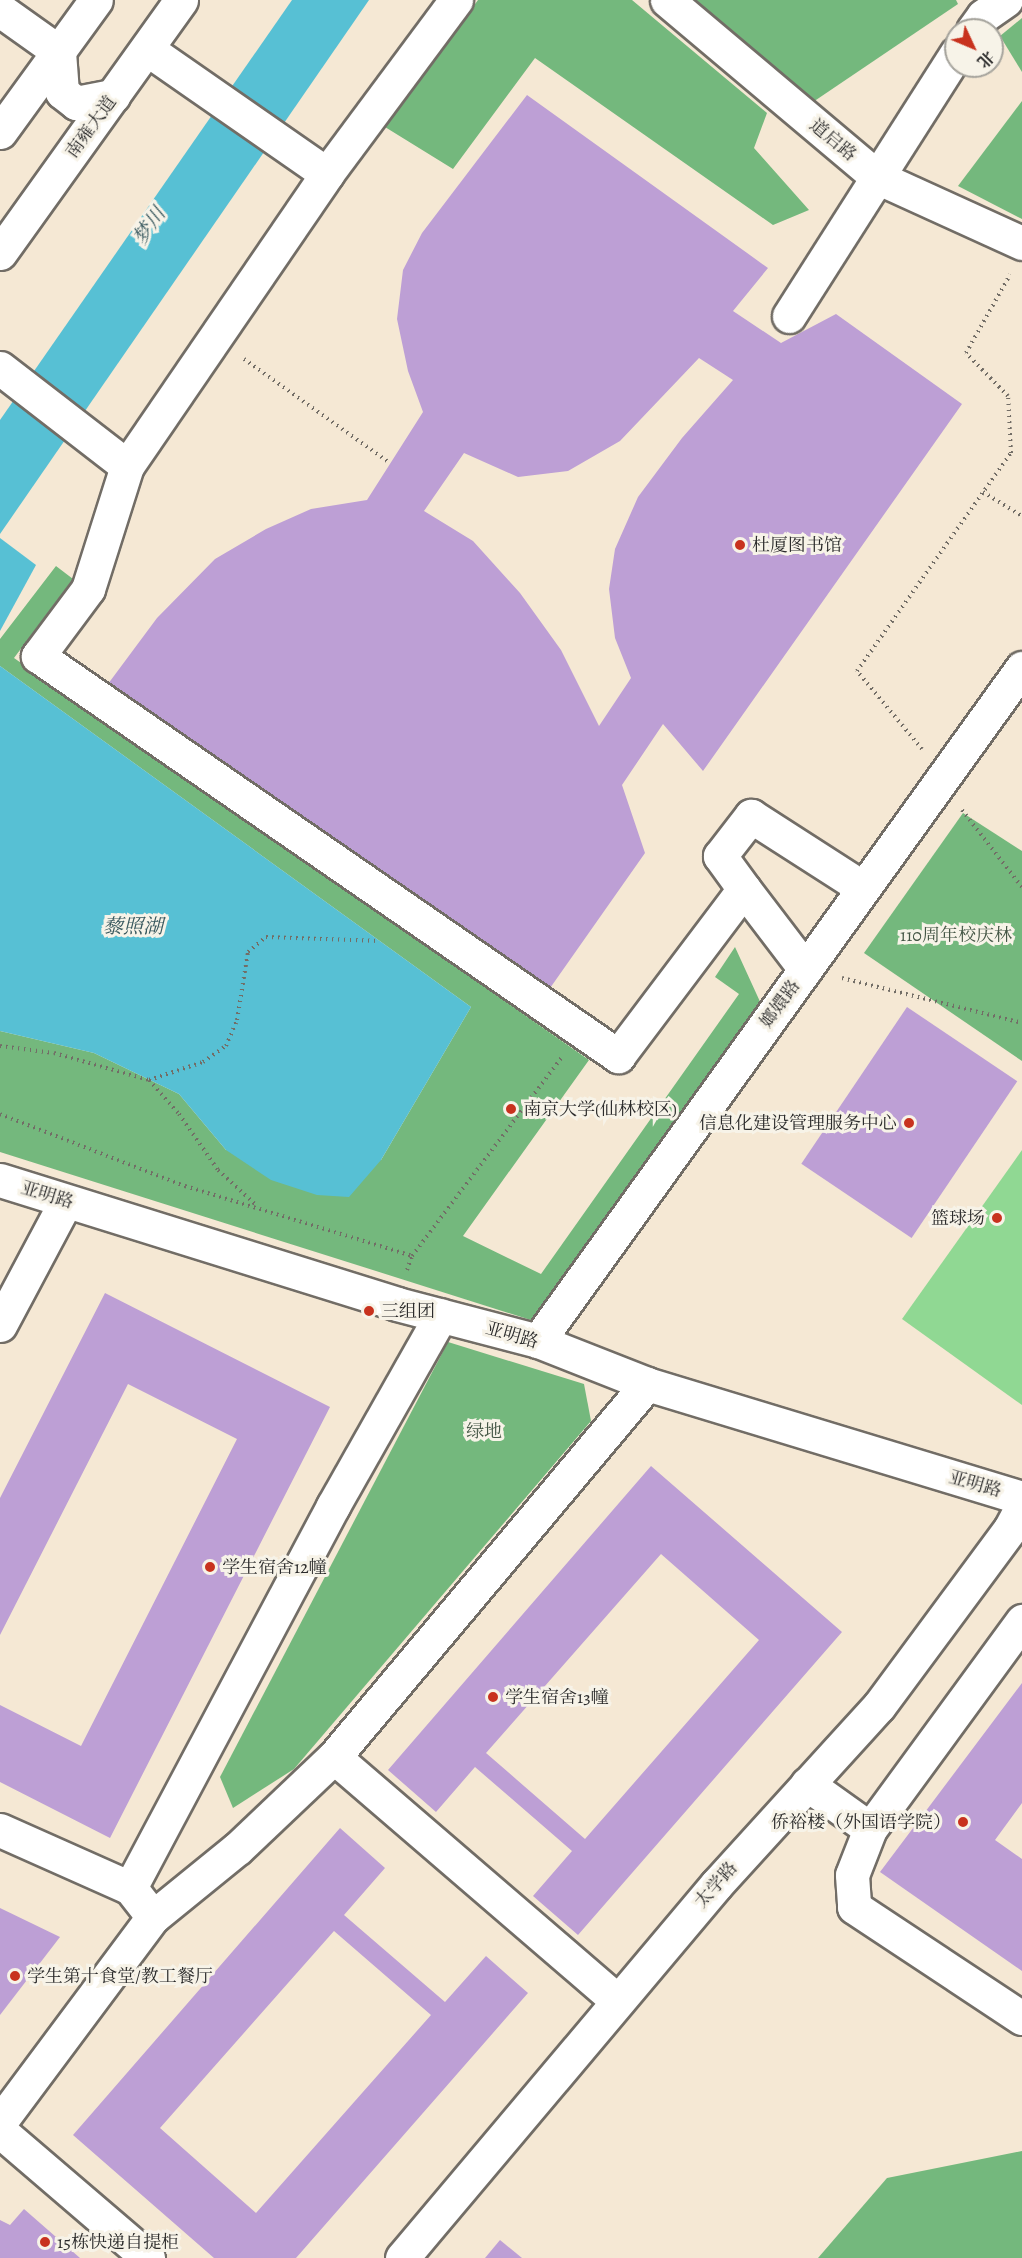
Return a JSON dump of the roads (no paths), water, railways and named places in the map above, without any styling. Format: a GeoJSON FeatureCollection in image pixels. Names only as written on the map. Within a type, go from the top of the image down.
{"type":"FeatureCollection","features":[{"type":"Feature","properties":{"kind":"street"},"geometry":{"type":"LineString","coordinates":[[0,132],[96,0]]}},
{"type":"Feature","properties":{"kind":"street","name":"南雍大道"},"geometry":{"type":"LineString","coordinates":[[0,253],[181,0]]}},
{"type":"Feature","properties":{"kind":"street"},"geometry":{"type":"LineString","coordinates":[[456,0],[327,174],[127,466],[88,589],[38,656],[618,1056],[744,889]]}},
{"type":"Feature","properties":{"kind":"street","name":"道启路"},"geometry":{"type":"LineString","coordinates":[[667,0],[877,177],[1019,254]]}},
{"type":"Feature","properties":{"kind":"street"},"geometry":{"type":"LineString","coordinates":[[982,18],[1006,0]]}},
{"type":"Feature","properties":{"kind":"street"},"geometry":{"type":"LineString","coordinates":[[0,10],[59,52]]}},
{"type":"Feature","properties":{"kind":"street"},"geometry":{"type":"LineString","coordinates":[[147,49],[195,80],[327,174]]}},
{"type":"Feature","properties":{"kind":"street"},"geometry":{"type":"LineString","coordinates":[[59,52],[62,92],[76,103],[112,96]]}},
{"type":"Feature","properties":{"kind":"street"},"geometry":{"type":"LineString","coordinates":[[789,316],[944,73]]}},
{"type":"Feature","properties":{"kind":"street"},"geometry":{"type":"LineString","coordinates":[[0,368],[127,466]]}},
{"type":"Feature","properties":{"kind":"street","name":"嫏嬛路"},"geometry":{"type":"LineString","coordinates":[[538,1341],[1022,668]]}},
{"type":"Feature","properties":{"kind":"street"},"geometry":{"type":"LineString","coordinates":[[805,969],[720,856],[751,816],[863,888]]}},
{"type":"Feature","properties":{"kind":"street","name":"亚明路"},"geometry":{"type":"LineString","coordinates":[[0,1180],[441,1316],[538,1341],[647,1384],[1022,1498]]}},
{"type":"Feature","properties":{"kind":"street"},"geometry":{"type":"LineString","coordinates":[[0,1326],[66,1201]]}},
{"type":"Feature","properties":{"kind":"street"},"geometry":{"type":"LineString","coordinates":[[130,1888],[333,1506],[441,1316]]}},
{"type":"Feature","properties":{"kind":"street"},"geometry":{"type":"LineString","coordinates":[[0,2122],[153,1917],[237,1848],[334,1757],[647,1384]]}},
{"type":"Feature","properties":{"kind":"street","name":"太学路"},"geometry":{"type":"LineString","coordinates":[[402,2258],[618,2001],[807,1784],[879,1706],[1018,1524]]}},
{"type":"Feature","properties":{"kind":"street"},"geometry":{"type":"LineString","coordinates":[[1022,1621],[870,1829],[852,1875],[854,1907],[1022,2018]]}},
{"type":"Feature","properties":{"kind":"street"},"geometry":{"type":"LineString","coordinates":[[334,1757],[618,2001]]}},
{"type":"Feature","properties":{"kind":"street"},"geometry":{"type":"LineString","coordinates":[[807,1784],[870,1829]]}},
{"type":"Feature","properties":{"kind":"street"},"geometry":{"type":"LineString","coordinates":[[0,1830],[130,1888],[153,1917]]}},
{"type":"Feature","properties":{"kind":"street"},"geometry":{"type":"LineString","coordinates":[[0,2131],[148,2258]]}},
{"type":"Feature","properties":{"kind":"water","name":"梦川"},"geometry":{"type":"Polygon","coordinates":[[[292,0],[369,0],[0,534],[0,420],[292,0]]]}},
{"type":"Feature","properties":{"kind":"water"},"geometry":{"type":"Polygon","coordinates":[[[0,538],[36,565],[0,631],[0,538]]]}},
{"type":"Feature","properties":{"kind":"water","name":"藜照湖"},"geometry":{"type":"Polygon","coordinates":[[[0,666],[471,1007],[381,1160],[349,1197],[317,1195],[271,1180],[226,1150],[179,1094],[94,1053],[0,1031],[0,666]]]}},
{"type":"Feature","properties":{"kind":"place","name":"杜厦图书馆"},"geometry":{"type":"Point","coordinates":[740,545]}},
{"type":"Feature","properties":{"kind":"place","name":"南京大学(仙林校区)"},"geometry":{"type":"Point","coordinates":[511,1109]}},
{"type":"Feature","properties":{"kind":"place","name":"信息化建设管理服务中心"},"geometry":{"type":"Point","coordinates":[909,1123]}},
{"type":"Feature","properties":{"kind":"place","name":"篮球场"},"geometry":{"type":"Point","coordinates":[997,1218]}},
{"type":"Feature","properties":{"kind":"place","name":"三组团"},"geometry":{"type":"Point","coordinates":[369,1311]}},
{"type":"Feature","properties":{"kind":"place","name":"学生宿舍12幢"},"geometry":{"type":"Point","coordinates":[210,1567]}},
{"type":"Feature","properties":{"kind":"place","name":"学生宿舍13幢"},"geometry":{"type":"Point","coordinates":[493,1697]}},
{"type":"Feature","properties":{"kind":"place","name":"侨裕楼（外国语学院）"},"geometry":{"type":"Point","coordinates":[963,1822]}},
{"type":"Feature","properties":{"kind":"place","name":"学生第十食堂/教工餐厅"},"geometry":{"type":"Point","coordinates":[15,1976]}},
{"type":"Feature","properties":{"kind":"place","name":"15栋快递自提柜"},"geometry":{"type":"Point","coordinates":[45,2242]}},
{"type":"Feature","properties":{"kind":"park label","name":"110周年校庆林"},"geometry":{"type":"Point","coordinates":[956,935]}},
{"type":"Feature","properties":{"kind":"park label","name":"绿地"},"geometry":{"type":"Point","coordinates":[484,1431]}}]}
